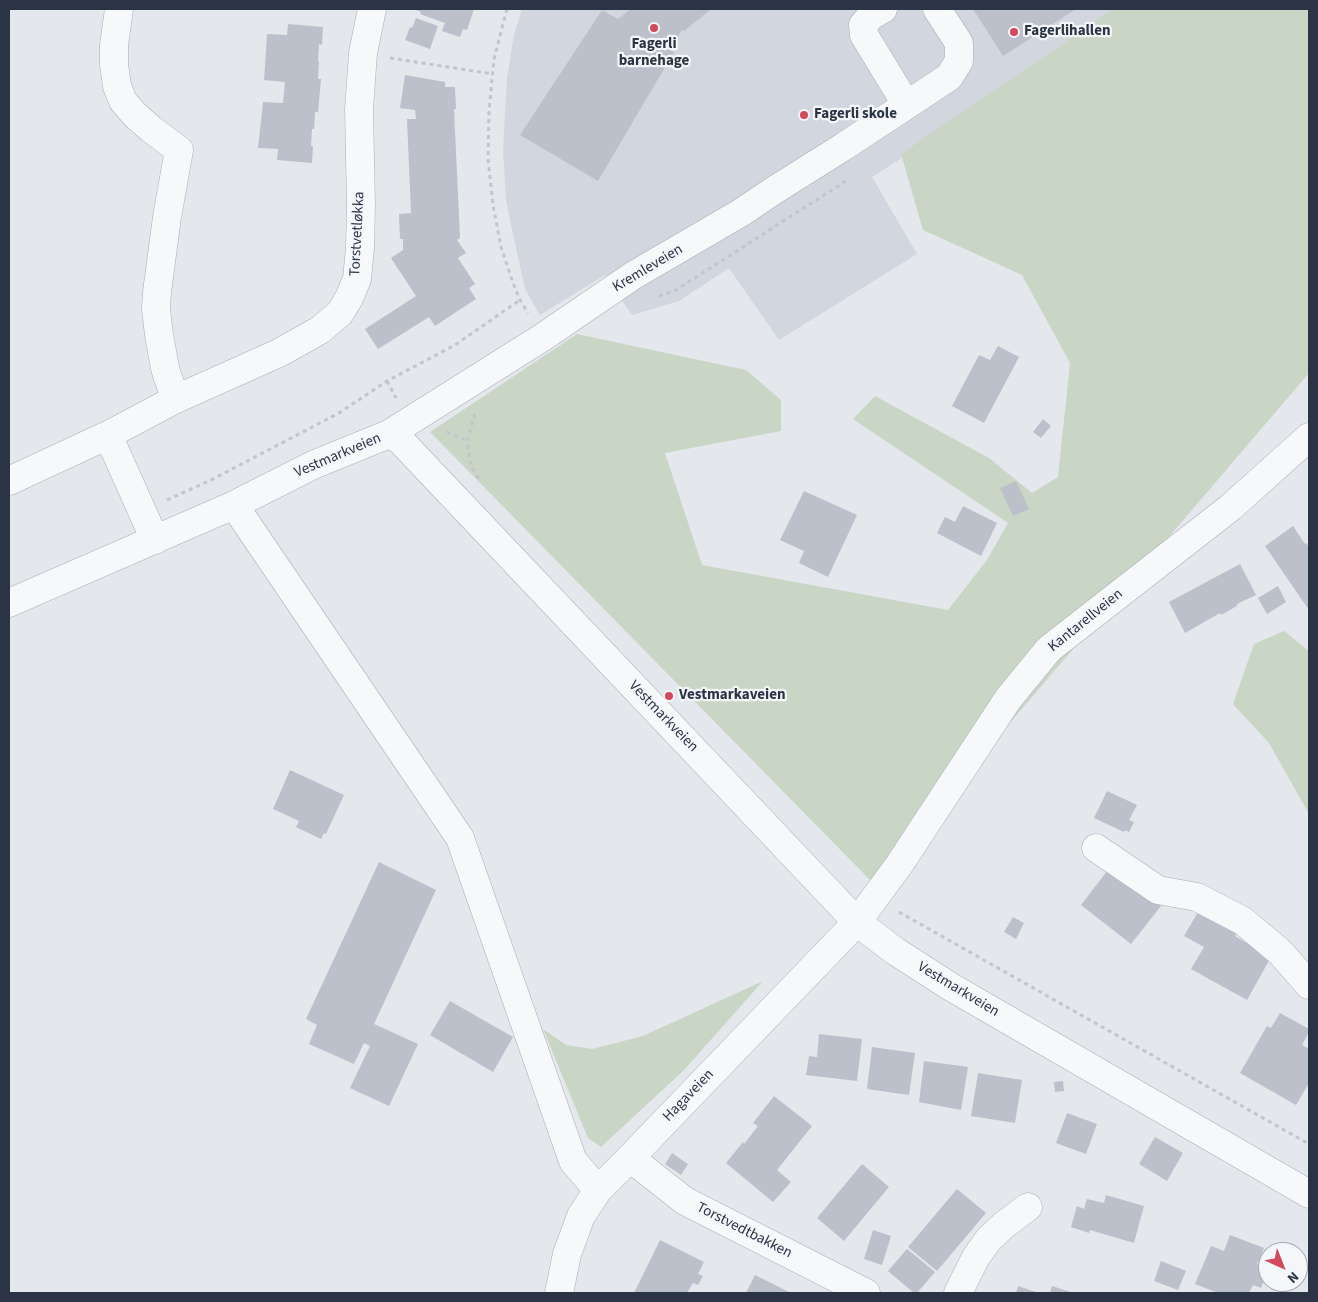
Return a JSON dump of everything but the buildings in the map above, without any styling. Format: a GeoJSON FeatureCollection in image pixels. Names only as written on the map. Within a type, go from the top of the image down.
{"type":"FeatureCollection","features":[{"type":"Feature","properties":{"kind":"street"},"geometry":{"type":"LineString","coordinates":[[119,9],[114,45],[114,64],[117,86],[123,101],[135,116],[178,150],[167,217],[156,309],[165,368],[176,399]]}},
{"type":"Feature","properties":{"kind":"street","name":"Torstvetløkka"},"geometry":{"type":"LineString","coordinates":[[9,481],[108,435],[176,399],[279,353],[320,330],[340,312],[349,298],[357,279],[361,206],[359,109],[363,53],[372,9]]}},
{"type":"Feature","properties":{"kind":"street"},"geometry":{"type":"LineString","coordinates":[[884,9],[871,16],[863,25],[864,35],[906,104]]}},
{"type":"Feature","properties":{"kind":"street","name":"Kremleveien"},"geometry":{"type":"LineString","coordinates":[[389,434],[543,337],[634,275],[742,212],[949,77],[959,61],[959,43],[937,9]]}},
{"type":"Feature","properties":{"kind":"street","name":"Vestmarkveien"},"geometry":{"type":"LineString","coordinates":[[9,604],[234,505],[313,465],[389,434],[400,440],[857,922],[895,951],[951,987],[1309,1194]]}},
{"type":"Feature","properties":{"kind":"street"},"geometry":{"type":"LineString","coordinates":[[108,435],[155,540]]}},
{"type":"Feature","properties":{"kind":"street","name":"Kantarellveien"},"geometry":{"type":"LineString","coordinates":[[857,922],[899,865],[1008,699],[1049,649],[1231,507],[1309,437]]}},
{"type":"Feature","properties":{"kind":"street"},"geometry":{"type":"LineString","coordinates":[[234,505],[460,838],[574,1161],[598,1190]]}},
{"type":"Feature","properties":{"kind":"street"},"geometry":{"type":"LineString","coordinates":[[1096,848],[1158,890],[1197,898],[1243,921],[1280,952],[1309,985]]}},
{"type":"Feature","properties":{"kind":"street","name":"Hagaveien"},"geometry":{"type":"LineString","coordinates":[[560,1293],[567,1254],[581,1216],[598,1190],[857,922]]}},
{"type":"Feature","properties":{"kind":"street","name":"Torstvedtbakken"},"geometry":{"type":"LineString","coordinates":[[630,1158],[684,1200],[866,1293]]}},
{"type":"Feature","properties":{"kind":"street"},"geometry":{"type":"LineString","coordinates":[[958,1293],[976,1257],[989,1239],[1028,1207]]}},
{"type":"Feature","properties":{"kind":"path"},"geometry":{"type":"LineString","coordinates":[[507,9],[494,60],[489,111],[488,160],[493,205],[501,247],[520,300],[543,337]]}},
{"type":"Feature","properties":{"kind":"path"},"geometry":{"type":"LineString","coordinates":[[363,53],[493,74]]}},
{"type":"Feature","properties":{"kind":"path"},"geometry":{"type":"LineString","coordinates":[[658,296],[676,290],[847,181],[854,174]]}},
{"type":"Feature","properties":{"kind":"path"},"geometry":{"type":"LineString","coordinates":[[143,511],[212,480],[339,413],[387,381],[455,345],[520,300]]}},
{"type":"Feature","properties":{"kind":"path"},"geometry":{"type":"LineString","coordinates":[[480,407],[476,413],[467,441],[470,466],[480,482]]}},
{"type":"Feature","properties":{"kind":"path"},"geometry":{"type":"LineString","coordinates":[[877,894],[899,912],[1309,1144]]}},
{"type":"Feature","properties":{"kind":"shaded area","name":"Fagerli skole"},"geometry":{"type":"Polygon","coordinates":[[[522,9],[1136,9],[872,177],[917,254],[779,340],[729,268],[679,301],[632,315],[605,275],[540,315],[525,289],[506,199],[503,150],[507,78],[514,35],[522,9]]]}},
{"type":"Feature","properties":{"kind":"green space"},"geometry":{"type":"Polygon","coordinates":[[[1114,9],[1309,9],[1309,373],[873,883],[430,432],[577,334],[746,370],[781,400],[781,431],[665,453],[702,565],[948,610],[987,560],[1008,523],[853,419],[875,396],[989,458],[1032,493],[1058,477],[1070,363],[1022,275],[923,230],[901,154],[1114,9]]]}},
{"type":"Feature","properties":{"kind":"green space"},"geometry":{"type":"Polygon","coordinates":[[[1284,631],[1309,651],[1309,814],[1269,743],[1233,704],[1254,644],[1284,631]]]}},
{"type":"Feature","properties":{"kind":"green space"},"geometry":{"type":"Polygon","coordinates":[[[763,981],[684,1070],[601,1147],[588,1138],[543,1029],[566,1045],[592,1049],[643,1036],[763,981]]]}},
{"type":"Feature","properties":{"kind":"place","name":"Fagerli barnehage"},"geometry":{"type":"Point","coordinates":[654,28]}},
{"type":"Feature","properties":{"kind":"place","name":"Fagerlihallen"},"geometry":{"type":"Point","coordinates":[1014,32]}},
{"type":"Feature","properties":{"kind":"place","name":"Fagerli skole"},"geometry":{"type":"Point","coordinates":[804,115]}},
{"type":"Feature","properties":{"kind":"place","name":"Vestmarkaveien"},"geometry":{"type":"Point","coordinates":[669,696]}}]}
